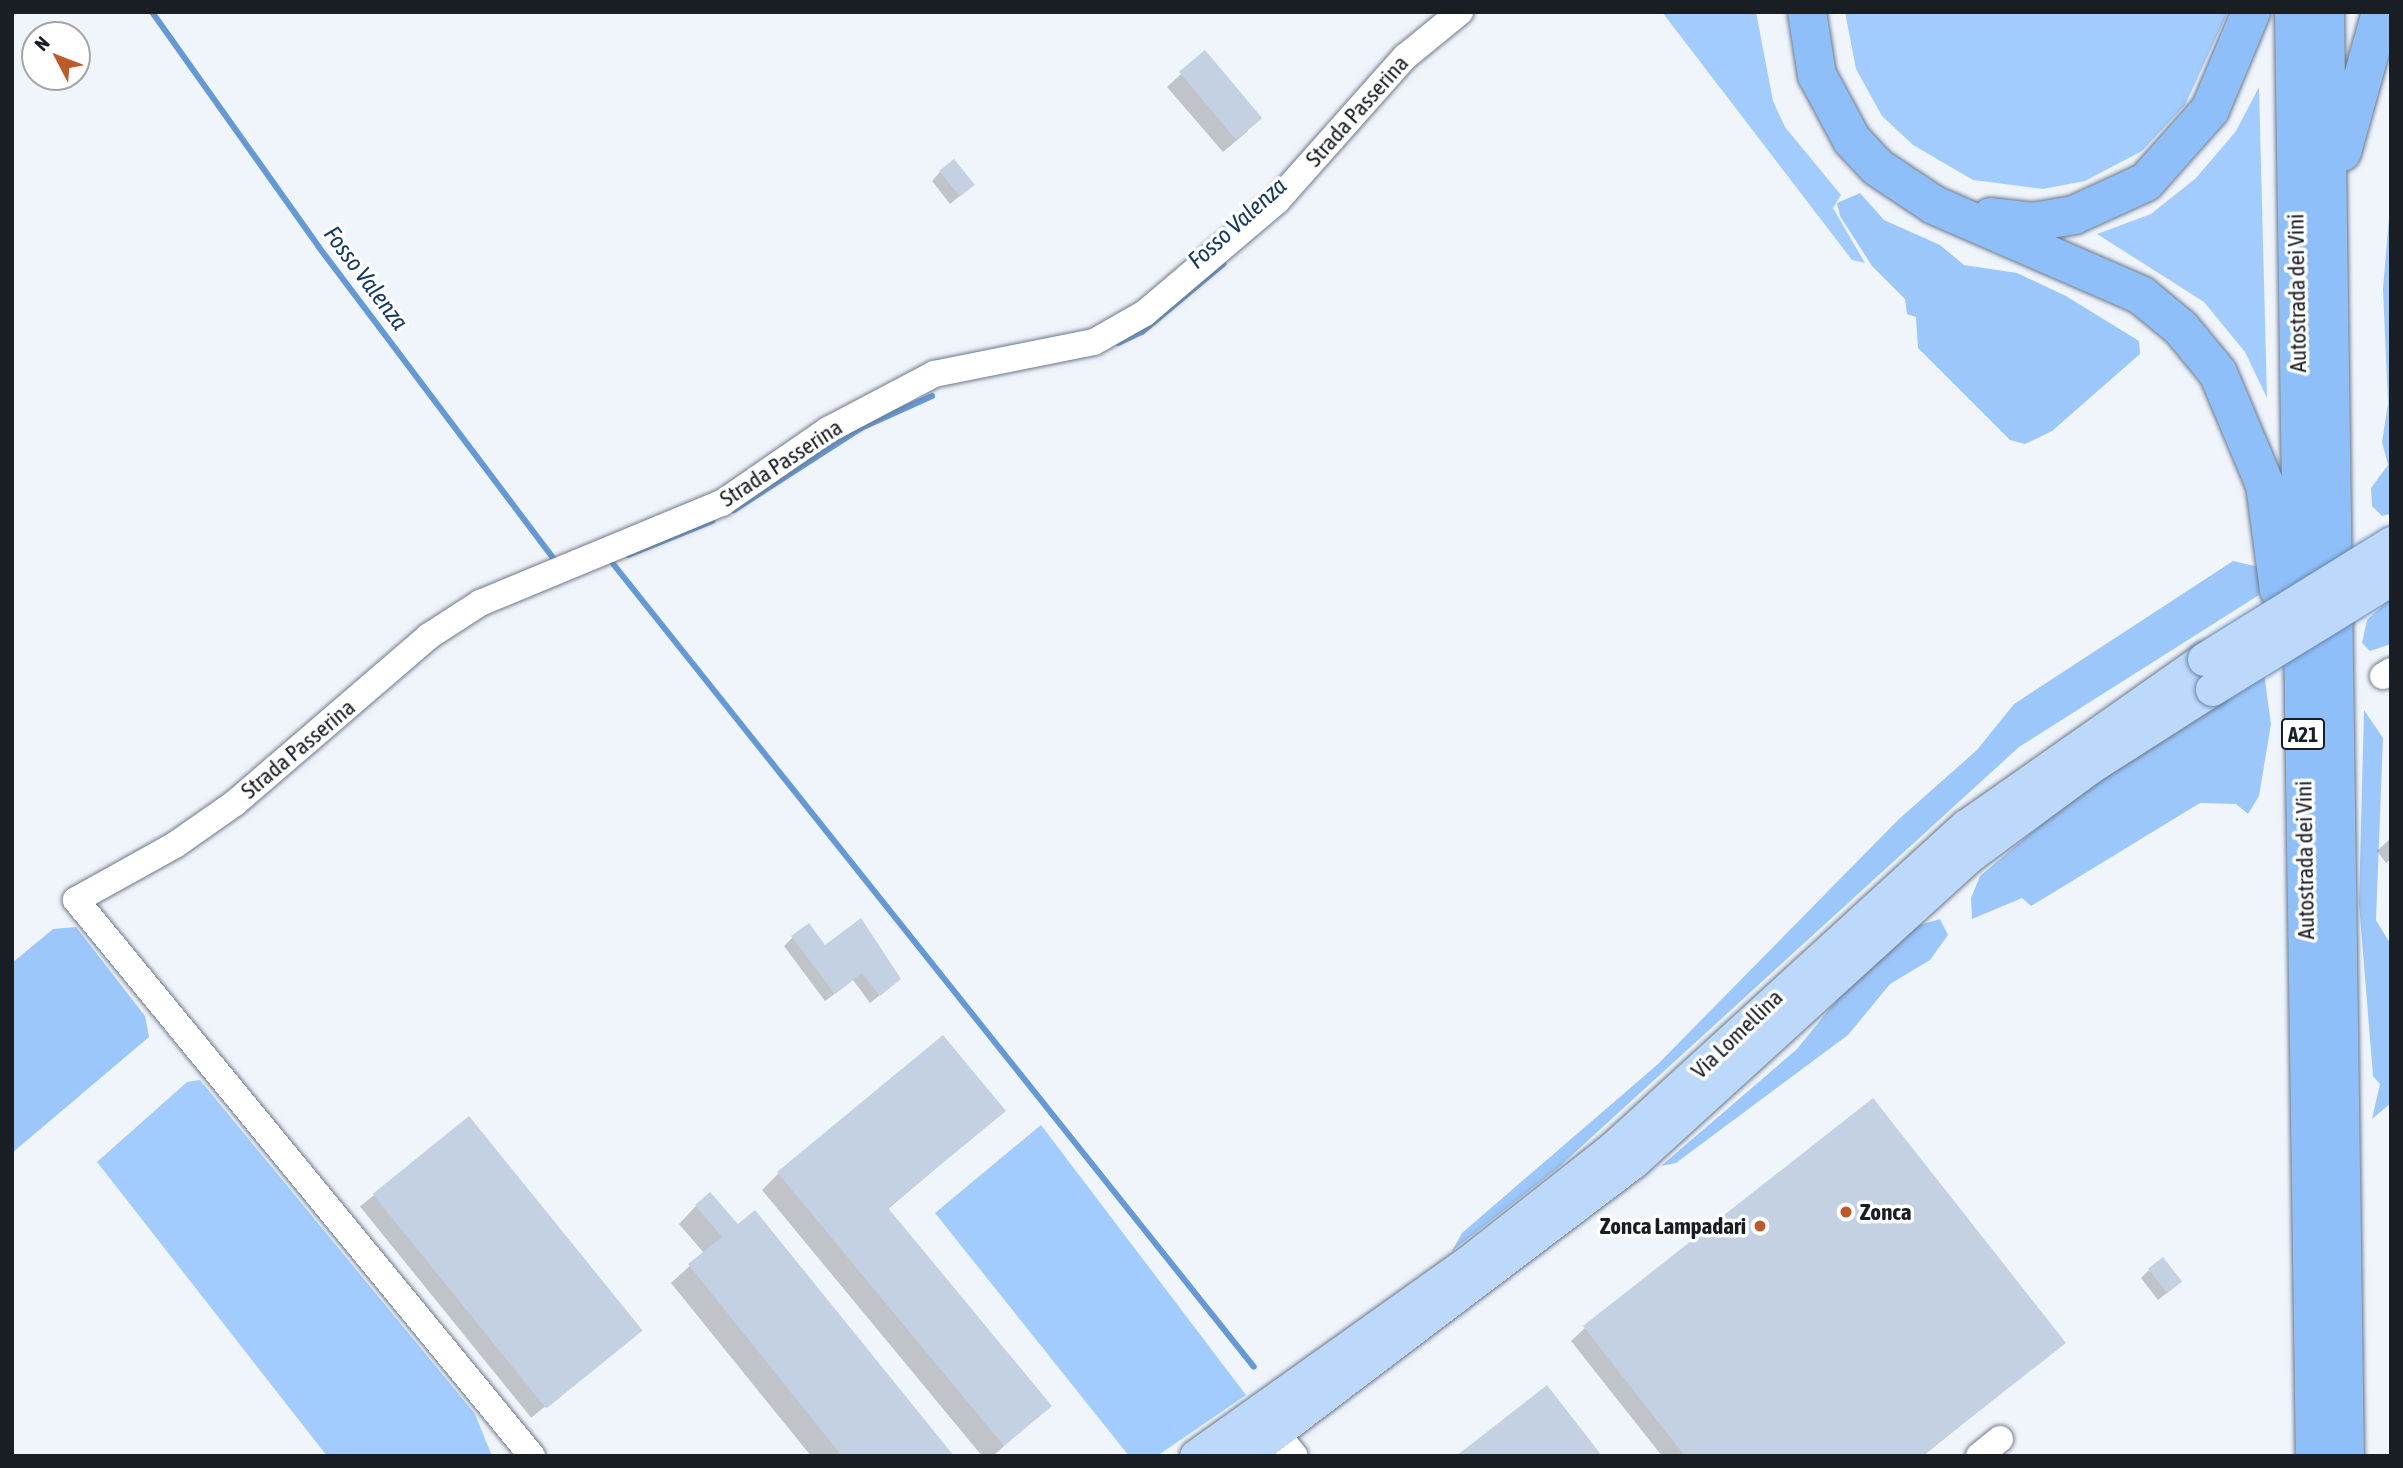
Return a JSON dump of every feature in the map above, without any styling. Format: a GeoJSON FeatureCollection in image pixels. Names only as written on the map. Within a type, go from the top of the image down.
{"type":"FeatureCollection","features":[{"type":"Feature","properties":{"kind":"highway"},"geometry":{"type":"LineString","coordinates":[[1807,12],[1817,75],[1852,140],[1877,167],[1934,205],[2141,295],[2181,328],[2218,373],[2264,485],[2304,813]]}},
{"type":"Feature","properties":{"kind":"highway"},"geometry":{"type":"LineString","coordinates":[[1934,205],[2033,222],[2074,215],[2146,181],[2210,110],[2251,12]]}},
{"type":"Feature","properties":{"kind":"highway","name":"Autostrada dei Vini"},"geometry":{"type":"LineString","coordinates":[[2294,12],[2315,1456]]}},
{"type":"Feature","properties":{"kind":"highway","name":"Autostrada dei Vini"},"geometry":{"type":"LineString","coordinates":[[2325,12],[2329,472],[2345,1456]]}},
{"type":"Feature","properties":{"kind":"highway"},"geometry":{"type":"LineString","coordinates":[[2329,472],[2337,410],[2341,157],[2381,12]]}},
{"type":"Feature","properties":{"kind":"main road"},"geometry":{"type":"LineString","coordinates":[[2208,674],[2391,543]]}},
{"type":"Feature","properties":{"kind":"main road"},"geometry":{"type":"LineString","coordinates":[[2208,674],[2391,579]]}},
{"type":"Feature","properties":{"kind":"main road","name":"Via Lomellina"},"geometry":{"type":"LineString","coordinates":[[1282,1431],[1613,1148],[1966,826],[2208,674]]}},
{"type":"Feature","properties":{"kind":"main road"},"geometry":{"type":"LineString","coordinates":[[1196,1456],[1282,1431]]}},
{"type":"Feature","properties":{"kind":"main road"},"geometry":{"type":"LineString","coordinates":[[1244,1456],[1282,1431]]}},
{"type":"Feature","properties":{"kind":"street","name":"Strada Passerina"},"geometry":{"type":"LineString","coordinates":[[492,1410],[76,900],[175,845],[235,803],[429,636],[481,603],[722,503],[828,430],[934,374],[1094,342],[1145,313],[1277,201],[1405,57],[1460,12]]}},
{"type":"Feature","properties":{"kind":"street"},"geometry":{"type":"LineString","coordinates":[[492,1410],[505,1456]]}},
{"type":"Feature","properties":{"kind":"street"},"geometry":{"type":"LineString","coordinates":[[492,1410],[531,1456]]}},
{"type":"Feature","properties":{"kind":"street"},"geometry":{"type":"LineString","coordinates":[[1979,1456],[2000,1439]]}},
{"type":"Feature","properties":{"kind":"shaded area"},"geometry":{"type":"Polygon","coordinates":[[[1662,12],[1756,12],[1773,101],[1785,127],[1841,195],[1833,208],[1865,263],[1852,260],[1662,12]]]}},
{"type":"Feature","properties":{"kind":"shaded area"},"geometry":{"type":"Polygon","coordinates":[[[1845,12],[2228,12],[2185,105],[2142,151],[2085,181],[2043,189],[1973,180],[1913,145],[1882,116],[1856,69],[1845,12]]]}},
{"type":"Feature","properties":{"kind":"shaded area"},"geometry":{"type":"Polygon","coordinates":[[[2259,87],[2267,398],[2245,352],[2204,302],[2097,234],[2151,214],[2196,178],[2236,131],[2259,87]]]}},
{"type":"Feature","properties":{"kind":"shaded area"},"geometry":{"type":"Polygon","coordinates":[[[1860,193],[1884,220],[1940,245],[1964,265],[2017,273],[2066,296],[2139,341],[2140,354],[2052,431],[2025,444],[2010,440],[1918,348],[1916,317],[1907,314],[1905,299],[1872,266],[1840,216],[1837,203],[1860,193]]]}},
{"type":"Feature","properties":{"kind":"shaded area"},"geometry":{"type":"Polygon","coordinates":[[[2391,194],[2391,514],[2382,516],[2372,506],[2371,488],[2388,465],[2382,442],[2388,404],[2383,289],[2391,194]]]}},
{"type":"Feature","properties":{"kind":"shaded area"},"geometry":{"type":"Polygon","coordinates":[[[2233,561],[2259,567],[2259,595],[2019,747],[1559,1167],[1452,1251],[1462,1233],[1657,1065],[1899,819],[1977,750],[2014,704],[2233,561]]]}},
{"type":"Feature","properties":{"kind":"shaded area"},"geometry":{"type":"Polygon","coordinates":[[[2391,598],[2391,644],[2370,651],[2362,643],[2367,620],[2391,598]]]}},
{"type":"Feature","properties":{"kind":"shaded area"},"geometry":{"type":"Polygon","coordinates":[[[2264,673],[2271,724],[2259,796],[2248,814],[2236,804],[2200,803],[2031,906],[2022,898],[1972,919],[1971,898],[1980,876],[2099,776],[2264,673]]]}},
{"type":"Feature","properties":{"kind":"shaded area"},"geometry":{"type":"Polygon","coordinates":[[[2364,710],[2383,738],[2376,920],[2391,945],[2391,1103],[2372,1119],[2380,1084],[2373,1076],[2359,903],[2364,710]]]}},
{"type":"Feature","properties":{"kind":"shaded area"},"geometry":{"type":"Polygon","coordinates":[[[1940,919],[1948,935],[1930,960],[1890,984],[1848,1035],[1676,1163],[1661,1166],[1797,1049],[1849,985],[1916,926],[1940,919]]]}},
{"type":"Feature","properties":{"kind":"shaded area"},"geometry":{"type":"Polygon","coordinates":[[[76,927],[145,1016],[149,1037],[12,1153],[12,963],[53,929],[76,927]]]}},
{"type":"Feature","properties":{"kind":"shaded area"},"geometry":{"type":"Polygon","coordinates":[[[200,1080],[475,1414],[492,1456],[327,1456],[97,1162],[187,1082],[200,1080]]]}},
{"type":"Feature","properties":{"kind":"shaded area"},"geometry":{"type":"Polygon","coordinates":[[[1041,1125],[1246,1395],[1157,1456],[1129,1456],[935,1213],[1041,1125]]]}},
{"type":"Feature","properties":{"kind":"building"},"geometry":{"type":"Polygon","coordinates":[[[1205,50],[1262,118],[1236,140],[1179,72],[1205,50]]]}},
{"type":"Feature","properties":{"kind":"building"},"geometry":{"type":"Polygon","coordinates":[[[954,159],[975,185],[960,197],[939,171],[954,159]]]}},
{"type":"Feature","properties":{"kind":"building"},"geometry":{"type":"Polygon","coordinates":[[[861,918],[901,979],[880,996],[862,973],[835,994],[791,936],[809,923],[825,945],[861,918]]]}},
{"type":"Feature","properties":{"kind":"building"},"geometry":{"type":"Polygon","coordinates":[[[943,1035],[1006,1111],[888,1208],[1052,1406],[1004,1446],[777,1172],[943,1035]]]}},
{"type":"Feature","properties":{"kind":"building","name":"Zonca"},"geometry":{"type":"Polygon","coordinates":[[[1873,1098],[2066,1343],[1922,1456],[1685,1456],[1583,1326],[1873,1098]]]}},
{"type":"Feature","properties":{"kind":"building"},"geometry":{"type":"Polygon","coordinates":[[[469,1116],[643,1330],[546,1409],[373,1194],[469,1116]]]}},
{"type":"Feature","properties":{"kind":"building"},"geometry":{"type":"Polygon","coordinates":[[[710,1192],[738,1224],[755,1210],[954,1456],[842,1456],[688,1264],[722,1237],[695,1205],[710,1192]]]}},
{"type":"Feature","properties":{"kind":"building"},"geometry":{"type":"Polygon","coordinates":[[[2163,1257],[2182,1281],[2167,1293],[2148,1269],[2163,1257]]]}},
{"type":"Feature","properties":{"kind":"building"},"geometry":{"type":"Polygon","coordinates":[[[1547,1385],[1602,1456],[1456,1456],[1547,1385]]]}},
{"type":"Feature","properties":{"kind":"waterway","name":"Fosso Valenza"},"geometry":{"type":"LineString","coordinates":[[152,12],[318,246],[557,563]]}},
{"type":"Feature","properties":{"kind":"waterway","name":"Fosso Valenza"},"geometry":{"type":"LineString","coordinates":[[1118,343],[1142,332],[1223,264]]}},
{"type":"Feature","properties":{"kind":"waterway","name":"Fosso Valenza"},"geometry":{"type":"LineString","coordinates":[[734,510],[861,428],[932,396]]}},
{"type":"Feature","properties":{"kind":"waterway","name":"Fosso Valenza"},"geometry":{"type":"LineString","coordinates":[[628,555],[712,521]]}},
{"type":"Feature","properties":{"kind":"waterway"},"geometry":{"type":"LineString","coordinates":[[610,560],[1254,1367]]}},
{"type":"Feature","properties":{"kind":"place","name":"Zonca"},"geometry":{"type":"Point","coordinates":[1846,1212]}},
{"type":"Feature","properties":{"kind":"place","name":"Zonca Lampadari"},"geometry":{"type":"Point","coordinates":[1760,1226]}}]}
